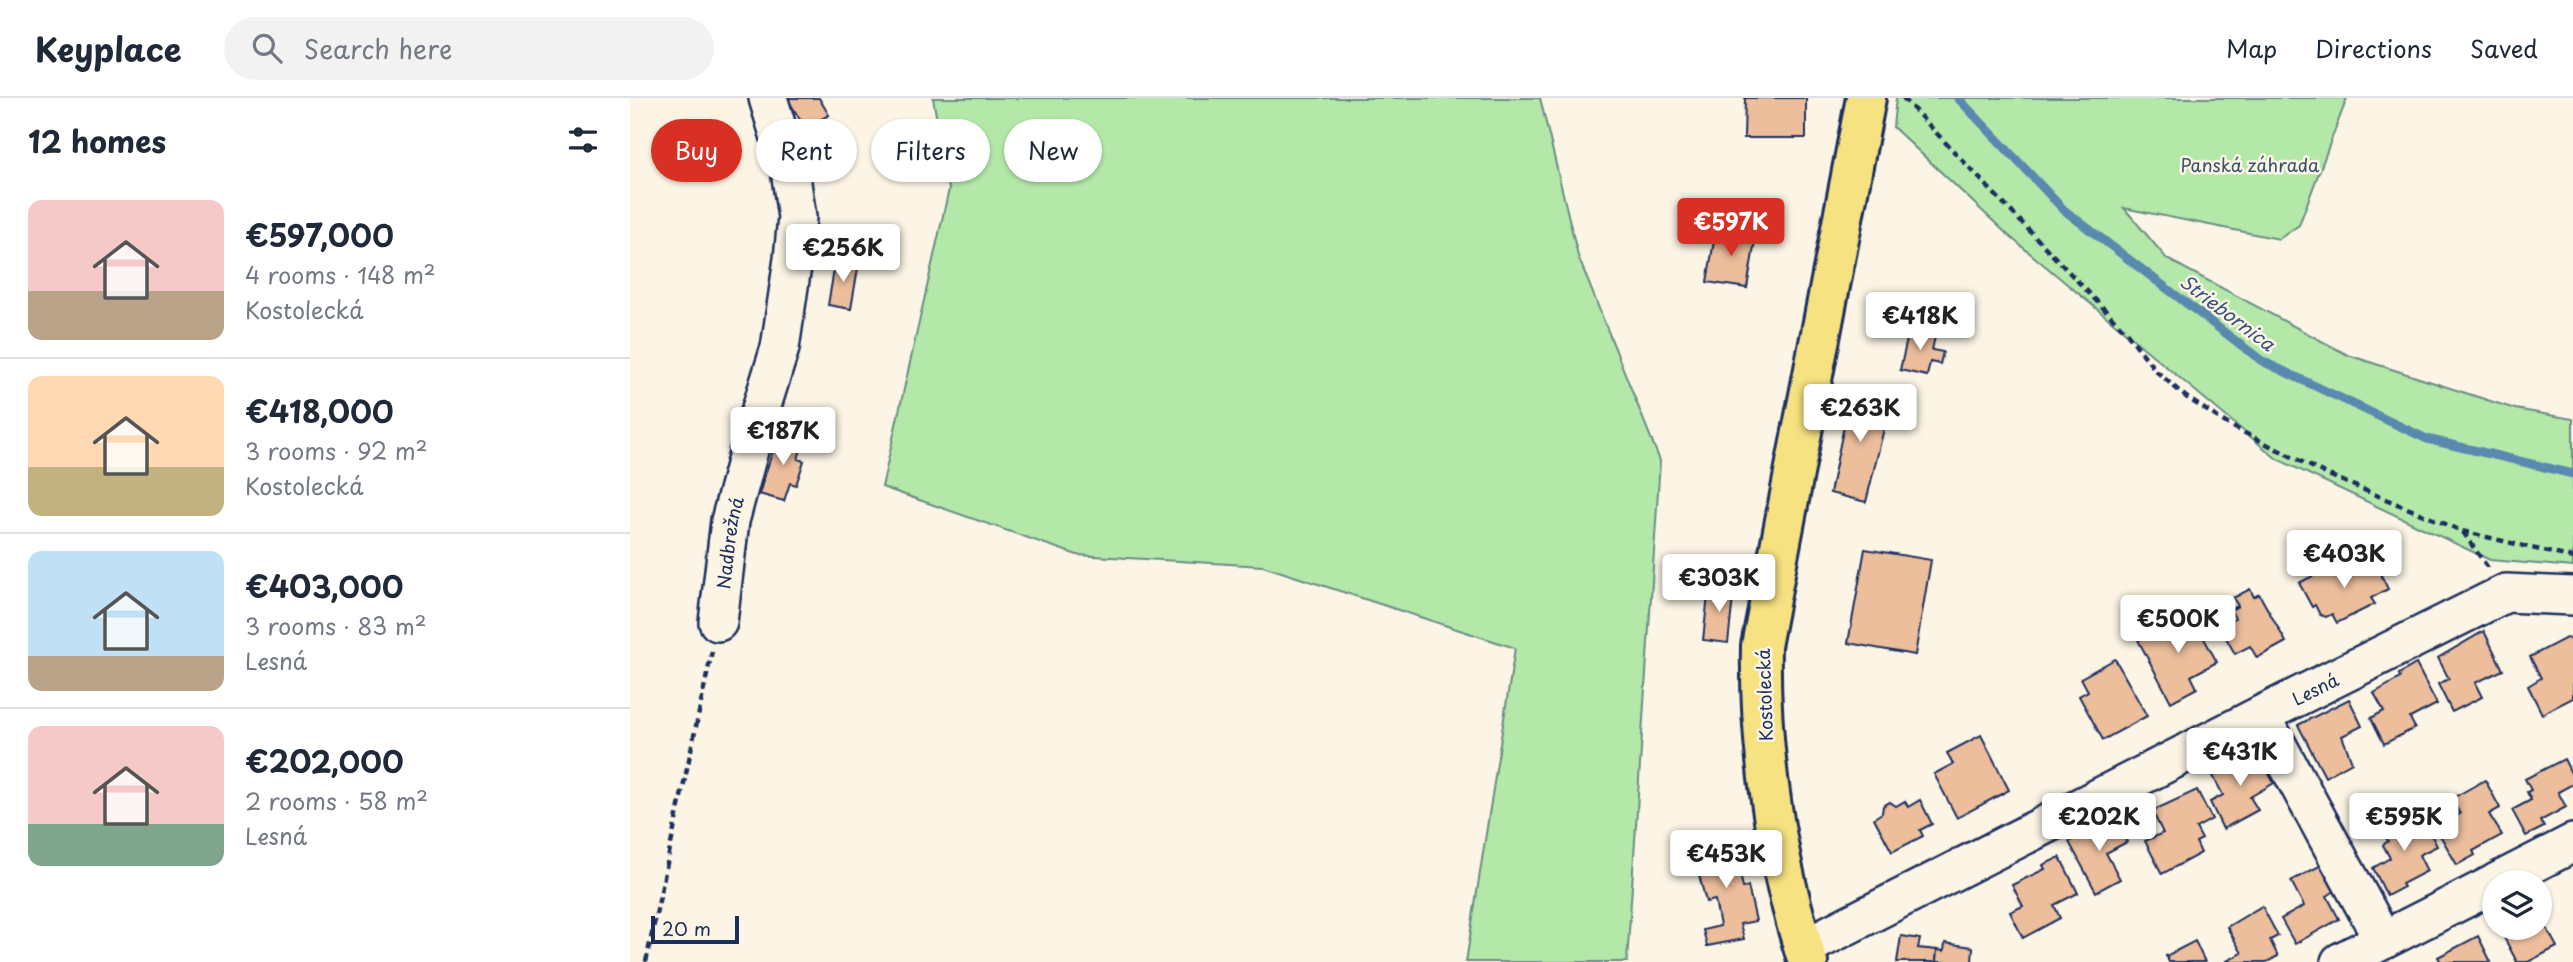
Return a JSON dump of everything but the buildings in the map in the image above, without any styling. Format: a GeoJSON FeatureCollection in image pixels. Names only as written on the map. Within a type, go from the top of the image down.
{"type":"FeatureCollection","features":[{"type":"Feature","properties":{"kind":"main road","name":"Kostolecká"},"geometry":{"type":"LineString","coordinates":[[1806,955],[1788,887],[1766,759],[1760,695],[1761,646],[1866,98]]}},
{"type":"Feature","properties":{"kind":"street","name":"Nadbrežná"},"geometry":{"type":"LineString","coordinates":[[718,622],[730,521],[780,348],[795,238],[797,217],[790,170],[768,98]]}},
{"type":"Feature","properties":{"kind":"street","name":"Lesná"},"geometry":{"type":"LineString","coordinates":[[1806,955],[2261,715],[2506,593],[2573,596]]}},
{"type":"Feature","properties":{"kind":"street"},"geometry":{"type":"LineString","coordinates":[[2261,715],[2383,940]]}},
{"type":"Feature","properties":{"kind":"street"},"geometry":{"type":"LineString","coordinates":[[2521,870],[2573,843]]}},
{"type":"Feature","properties":{"kind":"street"},"geometry":{"type":"LineString","coordinates":[[2340,962],[2482,890]]}},
{"type":"Feature","properties":{"kind":"path"},"geometry":{"type":"LineString","coordinates":[[1903,98],[2127,333],[2156,371],[2186,397],[2230,425],[2326,474],[2462,531],[2573,558]]}},
{"type":"Feature","properties":{"kind":"path"},"geometry":{"type":"LineString","coordinates":[[2462,531],[2506,593]]}},
{"type":"Feature","properties":{"kind":"path"},"geometry":{"type":"LineString","coordinates":[[646,962],[718,622]]}},
{"type":"Feature","properties":{"kind":"green space"},"geometry":{"type":"Polygon","coordinates":[[[933,98],[1540,98],[1578,256],[1660,461],[1627,962],[1466,962],[1515,648],[1263,566],[1077,555],[882,487],[949,189],[948,182],[990,182],[990,119],[937,119],[933,98]]]}},
{"type":"Feature","properties":{"kind":"green space","name":"Panská záhrada"},"geometry":{"type":"Polygon","coordinates":[[[1896,98],[2347,98],[2299,225],[2279,239],[2124,208],[2167,259],[2348,355],[2515,409],[2573,419],[2573,567],[2490,560],[2277,459],[2008,235],[1893,127],[1896,98]]]}},
{"type":"Feature","properties":{"kind":"waterway","name":"Striebornica"},"geometry":{"type":"LineString","coordinates":[[1958,98],[2064,210],[2262,361],[2427,439],[2573,474]]}}]}
